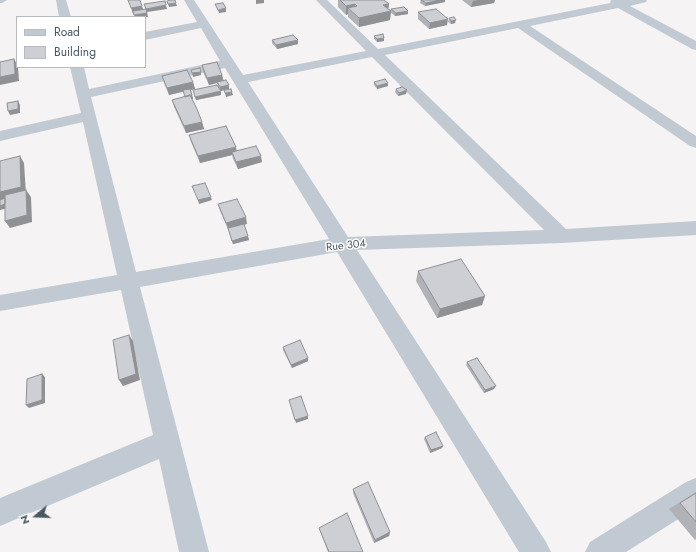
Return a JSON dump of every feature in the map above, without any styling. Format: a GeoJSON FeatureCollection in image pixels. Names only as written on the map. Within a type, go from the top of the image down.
{"type":"FeatureCollection","features":[{"type":"Feature","properties":{"kind":"street"},"geometry":{"type":"LineString","coordinates":[[61,0],[65,16]]}},
{"type":"Feature","properties":{"kind":"street"},"geometry":{"type":"LineString","coordinates":[[189,0],[536,552]]}},
{"type":"Feature","properties":{"kind":"street"},"geometry":{"type":"LineString","coordinates":[[323,0],[562,236]]}},
{"type":"Feature","properties":{"kind":"street"},"geometry":{"type":"LineString","coordinates":[[240,80],[520,24],[615,3],[642,0]]}},
{"type":"Feature","properties":{"kind":"street"},"geometry":{"type":"LineString","coordinates":[[615,3],[696,46]]}},
{"type":"Feature","properties":{"kind":"street"},"geometry":{"type":"LineString","coordinates":[[146,36],[205,24]]}},
{"type":"Feature","properties":{"kind":"street"},"geometry":{"type":"LineString","coordinates":[[520,24],[696,143]]}},
{"type":"Feature","properties":{"kind":"street"},"geometry":{"type":"LineString","coordinates":[[83,95],[229,63]]}},
{"type":"Feature","properties":{"kind":"street"},"geometry":{"type":"LineString","coordinates":[[77,68],[194,552]]}},
{"type":"Feature","properties":{"kind":"street"},"geometry":{"type":"LineString","coordinates":[[0,136],[89,116]]}},
{"type":"Feature","properties":{"kind":"street","name":"Rue 304"},"geometry":{"type":"LineString","coordinates":[[0,303],[342,244],[562,236],[696,228]]}},
{"type":"Feature","properties":{"kind":"street"},"geometry":{"type":"LineString","coordinates":[[0,512],[168,442]]}},
{"type":"Feature","properties":{"kind":"street"},"geometry":{"type":"LineString","coordinates":[[600,552],[696,492]]}},
{"type":"Feature","properties":{"kind":"building"},"geometry":{"type":"Polygon","coordinates":[[[128,0],[140,0],[142,6],[131,8],[128,0]]]}},
{"type":"Feature","properties":{"kind":"building"},"geometry":{"type":"Polygon","coordinates":[[[175,0],[176,3],[168,4],[167,1],[175,0]]]}},
{"type":"Feature","properties":{"kind":"building"},"geometry":{"type":"Polygon","coordinates":[[[340,0],[384,0],[389,4],[383,5],[391,11],[359,18],[348,8],[357,6],[355,4],[346,6],[340,0]]]}},
{"type":"Feature","properties":{"kind":"building"},"geometry":{"type":"Polygon","coordinates":[[[421,0],[440,0],[426,3],[421,0]]]}},
{"type":"Feature","properties":{"kind":"building"},"geometry":{"type":"Polygon","coordinates":[[[165,1],[166,5],[146,9],[144,4],[165,1]]]}},
{"type":"Feature","properties":{"kind":"building"},"geometry":{"type":"Polygon","coordinates":[[[223,3],[226,8],[218,10],[215,4],[223,3]]]}},
{"type":"Feature","properties":{"kind":"building"},"geometry":{"type":"Polygon","coordinates":[[[404,7],[408,11],[396,13],[391,9],[404,7]]]}},
{"type":"Feature","properties":{"kind":"building"},"geometry":{"type":"Polygon","coordinates":[[[146,9],[147,13],[134,15],[133,11],[146,9]]]}},
{"type":"Feature","properties":{"kind":"building"},"geometry":{"type":"Polygon","coordinates":[[[436,9],[448,19],[430,23],[418,12],[436,9]]]}},
{"type":"Feature","properties":{"kind":"building"},"geometry":{"type":"Polygon","coordinates":[[[454,17],[456,20],[451,21],[449,18],[454,17]]]}},
{"type":"Feature","properties":{"kind":"building"},"geometry":{"type":"Polygon","coordinates":[[[383,34],[384,38],[377,39],[374,36],[383,34]]]}},
{"type":"Feature","properties":{"kind":"building"},"geometry":{"type":"Polygon","coordinates":[[[293,35],[298,40],[276,45],[272,40],[293,35]]]}},
{"type":"Feature","properties":{"kind":"building"},"geometry":{"type":"Polygon","coordinates":[[[14,59],[15,74],[0,77],[0,62],[14,59]]]}},
{"type":"Feature","properties":{"kind":"building"},"geometry":{"type":"Polygon","coordinates":[[[217,62],[222,75],[207,78],[202,65],[217,62]]]}},
{"type":"Feature","properties":{"kind":"building"},"geometry":{"type":"Polygon","coordinates":[[[200,68],[201,72],[192,73],[191,70],[200,68]]]}},
{"type":"Feature","properties":{"kind":"building"},"geometry":{"type":"Polygon","coordinates":[[[187,70],[193,82],[167,88],[162,76],[187,70]]]}},
{"type":"Feature","properties":{"kind":"building"},"geometry":{"type":"Polygon","coordinates":[[[385,79],[388,83],[377,86],[374,82],[385,79]]]}},
{"type":"Feature","properties":{"kind":"building"},"geometry":{"type":"Polygon","coordinates":[[[226,80],[229,85],[220,87],[217,82],[226,80]]]}},
{"type":"Feature","properties":{"kind":"building"},"geometry":{"type":"Polygon","coordinates":[[[217,85],[221,91],[195,97],[193,90],[217,85]]]}},
{"type":"Feature","properties":{"kind":"building"},"geometry":{"type":"Polygon","coordinates":[[[402,87],[407,90],[399,93],[396,89],[402,87]]]}},
{"type":"Feature","properties":{"kind":"building"},"geometry":{"type":"Polygon","coordinates":[[[190,89],[192,95],[185,97],[183,90],[190,89]]]}},
{"type":"Feature","properties":{"kind":"building"},"geometry":{"type":"Polygon","coordinates":[[[231,89],[232,92],[225,93],[224,90],[231,89]]]}},
{"type":"Feature","properties":{"kind":"building"},"geometry":{"type":"Polygon","coordinates":[[[190,95],[202,122],[184,126],[172,100],[190,95]]]}},
{"type":"Feature","properties":{"kind":"building"},"geometry":{"type":"Polygon","coordinates":[[[18,101],[18,109],[8,111],[7,103],[18,101]]]}},
{"type":"Feature","properties":{"kind":"building"},"geometry":{"type":"Polygon","coordinates":[[[226,126],[236,147],[198,156],[189,135],[226,126]]]}},
{"type":"Feature","properties":{"kind":"building"},"geometry":{"type":"Polygon","coordinates":[[[256,146],[261,156],[236,162],[232,152],[256,146]]]}},
{"type":"Feature","properties":{"kind":"building"},"geometry":{"type":"Polygon","coordinates":[[[20,156],[21,187],[0,192],[0,161],[20,156]]]}},
{"type":"Feature","properties":{"kind":"building"},"geometry":{"type":"Polygon","coordinates":[[[205,183],[211,197],[198,200],[192,186],[205,183]]]}},
{"type":"Feature","properties":{"kind":"building"},"geometry":{"type":"Polygon","coordinates":[[[26,190],[27,215],[5,221],[5,195],[26,190]]]}},
{"type":"Feature","properties":{"kind":"building"},"geometry":{"type":"Polygon","coordinates":[[[5,198],[5,204],[0,206],[0,200],[5,198]]]}},
{"type":"Feature","properties":{"kind":"building"},"geometry":{"type":"Polygon","coordinates":[[[237,199],[246,217],[226,223],[218,204],[237,199]]]}},
{"type":"Feature","properties":{"kind":"building"},"geometry":{"type":"Polygon","coordinates":[[[244,224],[248,236],[232,241],[228,228],[244,224]]]}},
{"type":"Feature","properties":{"kind":"building"},"geometry":{"type":"Polygon","coordinates":[[[461,259],[485,296],[440,309],[418,271],[461,259]]]}},
{"type":"Feature","properties":{"kind":"building"},"geometry":{"type":"Polygon","coordinates":[[[129,335],[136,374],[119,380],[113,340],[129,335]]]}},
{"type":"Feature","properties":{"kind":"building"},"geometry":{"type":"Polygon","coordinates":[[[300,340],[308,358],[291,365],[283,347],[300,340]]]}},
{"type":"Feature","properties":{"kind":"building"},"geometry":{"type":"Polygon","coordinates":[[[477,358],[496,386],[485,390],[467,362],[477,358]]]}},
{"type":"Feature","properties":{"kind":"building"},"geometry":{"type":"Polygon","coordinates":[[[42,374],[42,400],[26,405],[27,379],[42,374]]]}},
{"type":"Feature","properties":{"kind":"building"},"geometry":{"type":"Polygon","coordinates":[[[301,396],[308,416],[295,420],[289,400],[301,396]]]}},
{"type":"Feature","properties":{"kind":"building"},"geometry":{"type":"Polygon","coordinates":[[[436,432],[443,446],[431,450],[425,437],[436,432]]]}},
{"type":"Feature","properties":{"kind":"building"},"geometry":{"type":"Polygon","coordinates":[[[368,482],[390,532],[375,540],[353,489],[368,482]]]}},
{"type":"Feature","properties":{"kind":"building"},"geometry":{"type":"Polygon","coordinates":[[[696,493],[696,522],[680,503],[696,493]]]}},
{"type":"Feature","properties":{"kind":"building"},"geometry":{"type":"Polygon","coordinates":[[[347,513],[363,552],[329,552],[319,528],[347,513]]]}}]}
